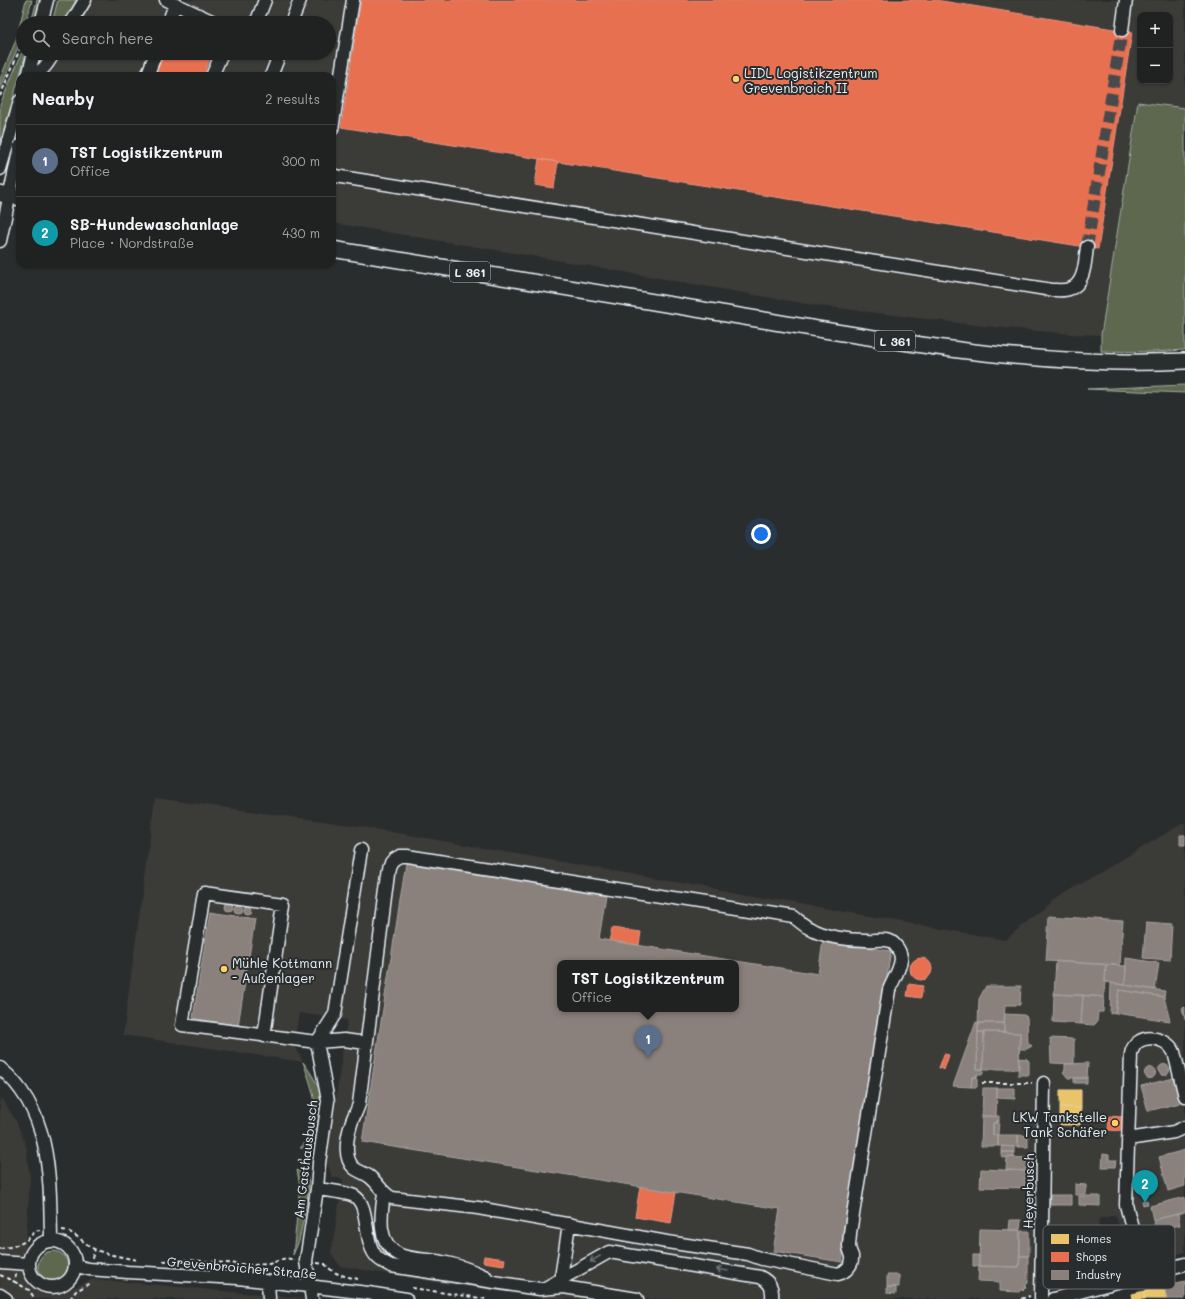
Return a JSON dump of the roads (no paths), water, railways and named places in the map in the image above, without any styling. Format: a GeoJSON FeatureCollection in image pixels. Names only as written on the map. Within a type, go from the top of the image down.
{"type":"FeatureCollection","features":[{"type":"Feature","properties":{"kind":"main road","name":"L 361"},"geometry":{"type":"LineString","coordinates":[[336,250],[916,344],[1008,356],[1050,359],[1120,362],[1185,361]]}},
{"type":"Feature","properties":{"kind":"street"},"geometry":{"type":"LineString","coordinates":[[43,16],[47,0]]}},
{"type":"Feature","properties":{"kind":"street"},"geometry":{"type":"LineString","coordinates":[[75,16],[85,0]]}},
{"type":"Feature","properties":{"kind":"street"},"geometry":{"type":"LineString","coordinates":[[259,16],[265,0]]}},
{"type":"Feature","properties":{"kind":"street"},"geometry":{"type":"LineString","coordinates":[[294,16],[300,0]]}},
{"type":"Feature","properties":{"kind":"street"},"geometry":{"type":"LineString","coordinates":[[336,106],[354,0]]}},
{"type":"Feature","properties":{"kind":"street"},"geometry":{"type":"LineString","coordinates":[[1122,30],[1126,0]]}},
{"type":"Feature","properties":{"kind":"street"},"geometry":{"type":"LineString","coordinates":[[169,16],[170,2],[201,16]]}},
{"type":"Feature","properties":{"kind":"street"},"geometry":{"type":"LineString","coordinates":[[29,72],[32,60]]}},
{"type":"Feature","properties":{"kind":"street"},"geometry":{"type":"LineString","coordinates":[[38,72],[45,67],[50,60]]}},
{"type":"Feature","properties":{"kind":"street"},"geometry":{"type":"LineString","coordinates":[[149,72],[153,60]]}},
{"type":"Feature","properties":{"kind":"street"},"geometry":{"type":"LineString","coordinates":[[214,72],[219,60]]}},
{"type":"Feature","properties":{"kind":"street"},"geometry":{"type":"LineString","coordinates":[[273,72],[277,60]]}},
{"type":"Feature","properties":{"kind":"street"},"geometry":{"type":"LineString","coordinates":[[0,169],[16,115]]}},
{"type":"Feature","properties":{"kind":"street"},"geometry":{"type":"LineString","coordinates":[[0,241],[16,166]]}},
{"type":"Feature","properties":{"kind":"street"},"geometry":{"type":"LineString","coordinates":[[336,176],[1052,290],[1069,289],[1078,284],[1083,274],[1087,247]]}},
{"type":"Feature","properties":{"kind":"street"},"geometry":{"type":"LineString","coordinates":[[317,1042],[335,1014],[361,850]]}},
{"type":"Feature","properties":{"kind":"street"},"geometry":{"type":"LineString","coordinates":[[400,856],[794,917],[808,928],[821,934],[860,940],[889,941],[895,944],[899,950],[901,958],[899,967],[889,990],[852,1218],[849,1247],[852,1257],[851,1265],[843,1273],[838,1274],[762,1259],[748,1254],[668,1242],[478,1208],[392,1198],[384,1194],[371,1177],[353,1167],[348,1158],[347,1151],[351,1123],[356,1115],[359,1104],[366,1043],[389,864],[400,856]]}},
{"type":"Feature","properties":{"kind":"street"},"geometry":{"type":"LineString","coordinates":[[264,1036],[284,904],[204,893],[182,1024],[264,1036],[317,1042],[344,1040],[366,1043]]}},
{"type":"Feature","properties":{"kind":"street"},"geometry":{"type":"LineString","coordinates":[[1131,1225],[1126,1205],[1128,1139],[1132,1054],[1133,1047],[1138,1042],[1144,1039],[1155,1038],[1171,1047],[1174,1052],[1185,1096]]}},
{"type":"Feature","properties":{"kind":"street","name":"Am Gasthausbusch"},"geometry":{"type":"LineString","coordinates":[[312,1299],[306,1261],[328,1101],[317,1042]]}},
{"type":"Feature","properties":{"kind":"street"},"geometry":{"type":"LineString","coordinates":[[0,1068],[14,1081],[26,1098],[36,1116],[40,1128],[46,1158],[50,1236]]}},
{"type":"Feature","properties":{"kind":"street","name":"Heyerbusch"},"geometry":{"type":"LineString","coordinates":[[1041,1299],[1044,1083]]}},
{"type":"Feature","properties":{"kind":"street"},"geometry":{"type":"LineString","coordinates":[[1128,1139],[1174,1132],[1185,1127]]}},
{"type":"Feature","properties":{"kind":"street"},"geometry":{"type":"LineString","coordinates":[[317,1189],[353,1195],[360,1200],[364,1210],[368,1235],[373,1252],[378,1259],[391,1266],[526,1287],[564,1287],[638,1299]]}},
{"type":"Feature","properties":{"kind":"street"},"geometry":{"type":"LineString","coordinates":[[384,1194],[381,1222],[383,1236],[387,1244],[393,1250],[400,1255],[468,1268],[496,1282]]}},
{"type":"Feature","properties":{"kind":"street"},"geometry":{"type":"LineString","coordinates":[[562,1278],[569,1224]]}},
{"type":"Feature","properties":{"kind":"street"},"geometry":{"type":"LineString","coordinates":[[50,1236],[69,1247],[74,1256],[76,1266],[68,1281],[58,1286],[52,1293],[36,1280],[31,1273],[29,1264],[35,1248],[50,1236]]}},
{"type":"Feature","properties":{"kind":"street"},"geometry":{"type":"LineString","coordinates":[[544,1288],[609,1252],[760,1277],[768,1281],[771,1287],[772,1299]]}},
{"type":"Feature","properties":{"kind":"street"},"geometry":{"type":"LineString","coordinates":[[0,1262],[29,1264]]}},
{"type":"Feature","properties":{"kind":"street"},"geometry":{"type":"LineString","coordinates":[[1175,1267],[1185,1264]]}},
{"type":"Feature","properties":{"kind":"street","name":"Grevenbroicher Straße"},"geometry":{"type":"LineString","coordinates":[[76,1266],[89,1269],[238,1278],[310,1286],[338,1294],[408,1293]]}},
{"type":"Feature","properties":{"kind":"street"},"geometry":{"type":"LineString","coordinates":[[268,1282],[269,1299]]}},
{"type":"Feature","properties":{"kind":"street"},"geometry":{"type":"LineString","coordinates":[[1053,1299],[1091,1289]]}},
{"type":"Feature","properties":{"kind":"street"},"geometry":{"type":"LineString","coordinates":[[0,1295],[6,1299]]}},
{"type":"Feature","properties":{"kind":"tunnel"},"geometry":{"type":"LineString","coordinates":[[1087,247],[1122,30]]}},
{"type":"Feature","properties":{"kind":"place","name":"LIDL Logistikzentrum Grevenbroich II"},"geometry":{"type":"Point","coordinates":[736,79]}},
{"type":"Feature","properties":{"kind":"place","name":"Mühle Kottmann - Außenlager"},"geometry":{"type":"Point","coordinates":[224,969]}},
{"type":"Feature","properties":{"kind":"place","name":"TST Logistikzentrum"},"geometry":{"type":"Point","coordinates":[648,1058]}},
{"type":"Feature","properties":{"kind":"place","name":"LKW Tankstelle Tank Schäfer"},"geometry":{"type":"Point","coordinates":[1115,1123]}},
{"type":"Feature","properties":{"kind":"place","name":"SB-Hundewaschanlage"},"geometry":{"type":"Point","coordinates":[1145,1203]}}]}
